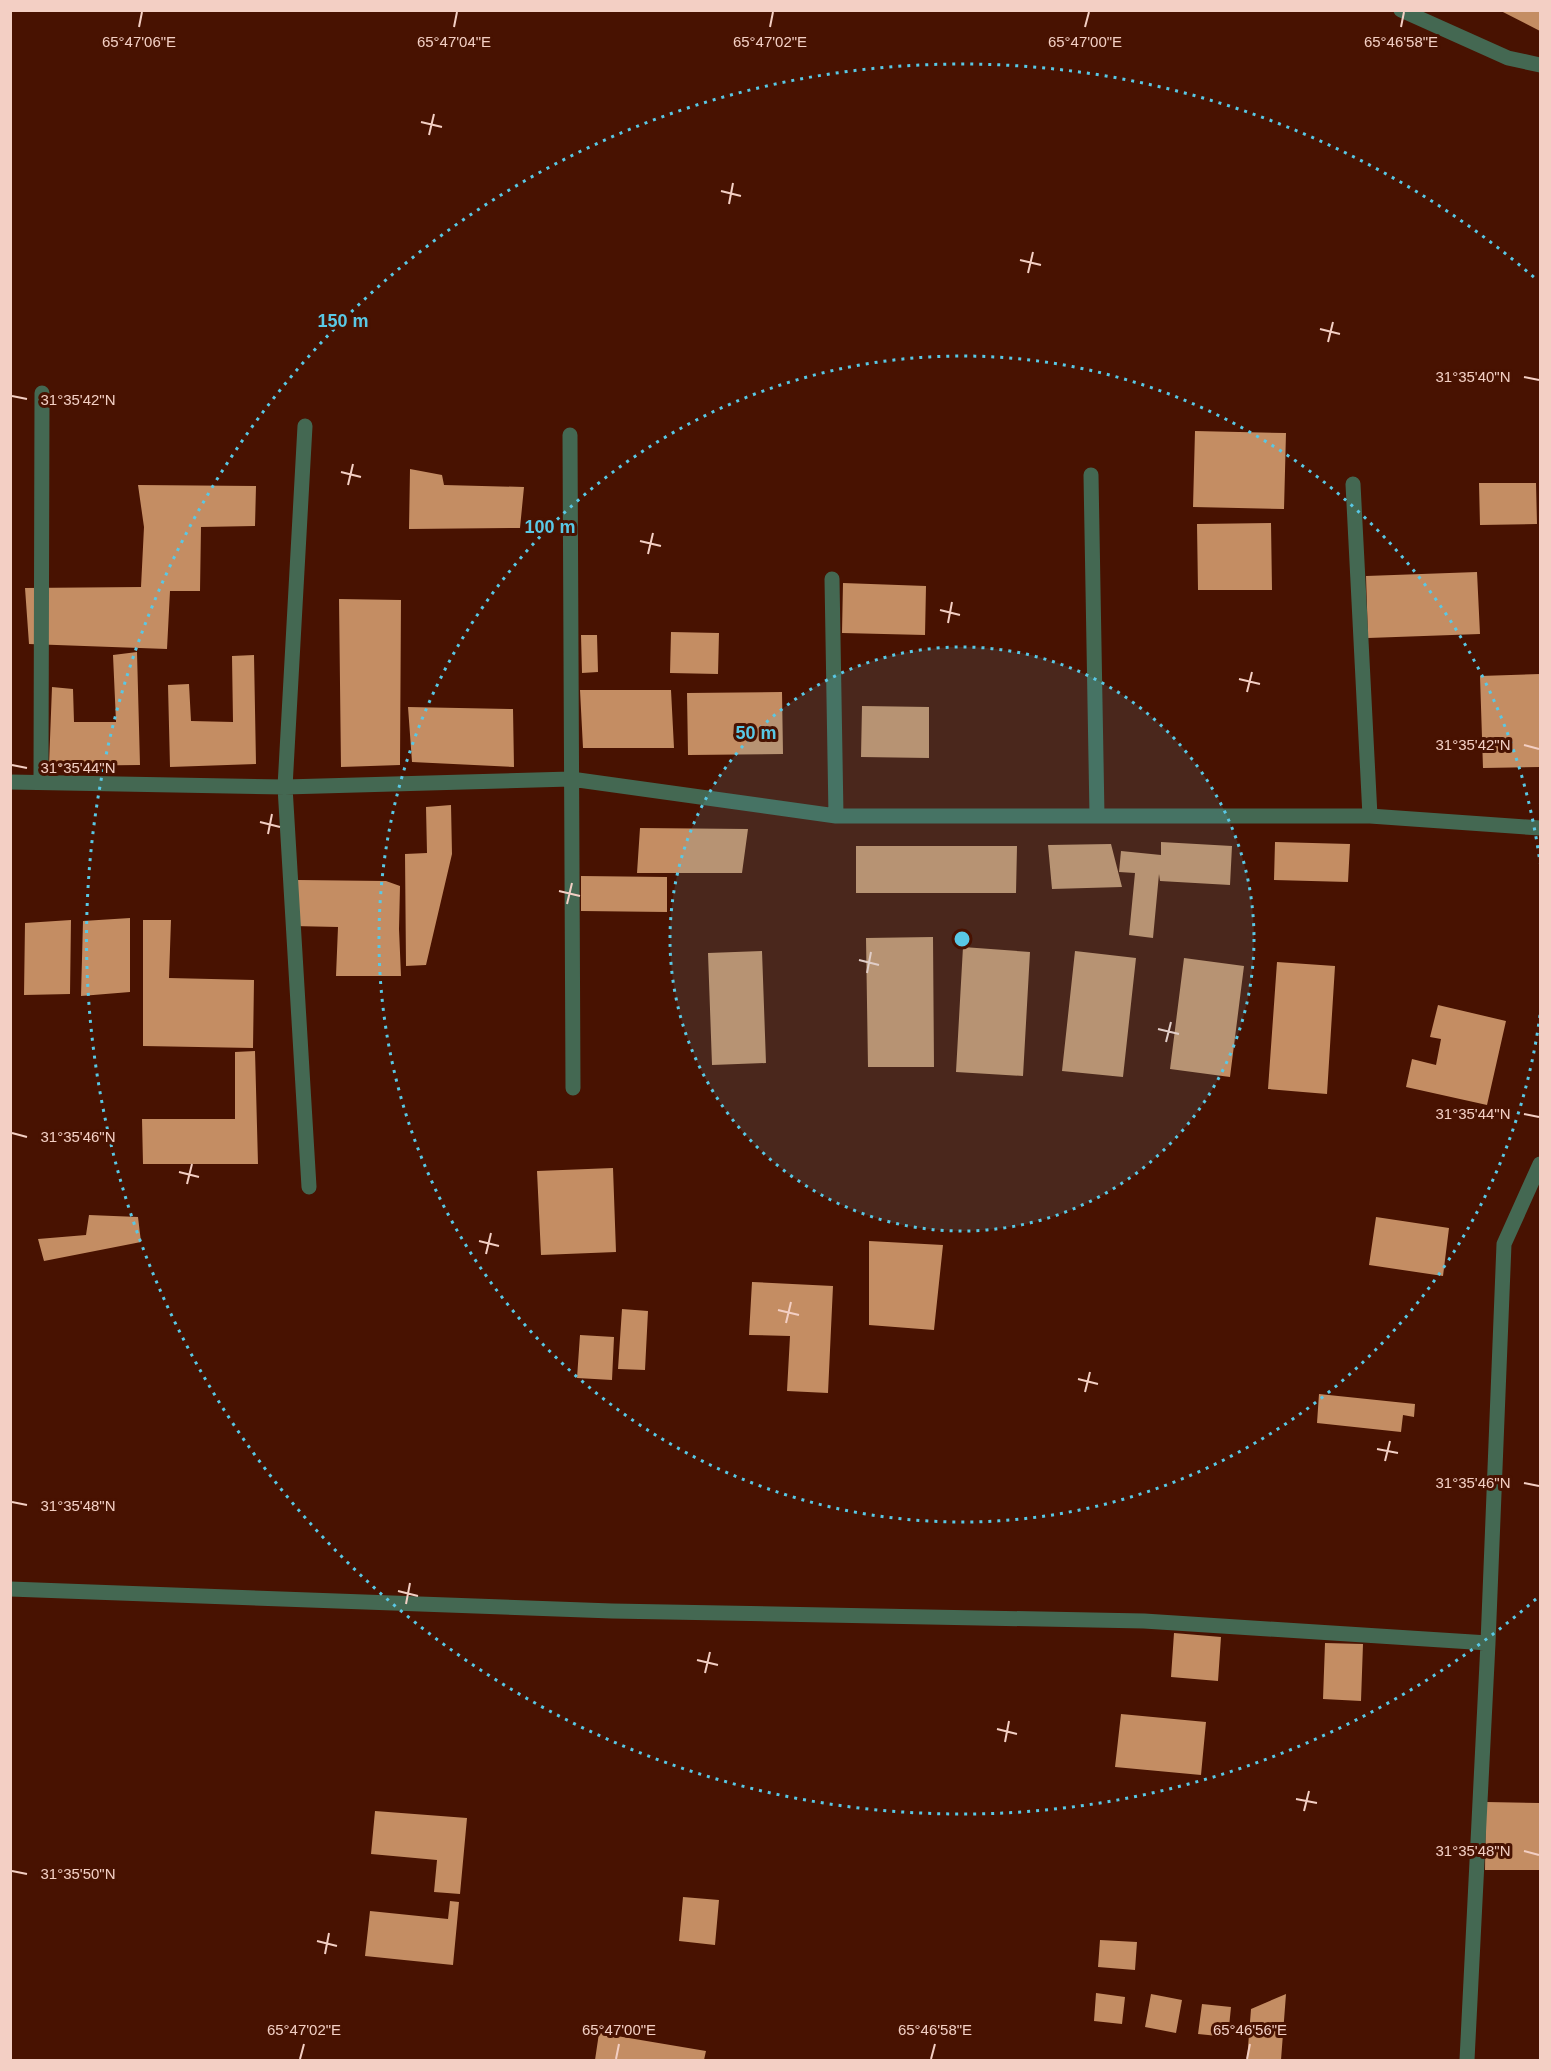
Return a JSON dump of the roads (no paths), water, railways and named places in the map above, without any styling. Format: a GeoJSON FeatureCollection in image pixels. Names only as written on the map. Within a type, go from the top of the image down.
{"type":"FeatureCollection","features":[{"type":"Feature","properties":{"kind":"street"},"geometry":{"type":"LineString","coordinates":[[1401,10],[1508,58],[1540,65]]}},
{"type":"Feature","properties":{"kind":"street"},"geometry":{"type":"LineString","coordinates":[[41,782],[42,393]]}},
{"type":"Feature","properties":{"kind":"street"},"geometry":{"type":"LineString","coordinates":[[305,426],[285,787],[309,1186]]}},
{"type":"Feature","properties":{"kind":"street"},"geometry":{"type":"LineString","coordinates":[[570,435],[573,1088]]}},
{"type":"Feature","properties":{"kind":"street"},"geometry":{"type":"LineString","coordinates":[[1091,475],[1097,816]]}},
{"type":"Feature","properties":{"kind":"street"},"geometry":{"type":"LineString","coordinates":[[1353,484],[1370,816]]}},
{"type":"Feature","properties":{"kind":"street"},"geometry":{"type":"LineString","coordinates":[[832,579],[836,816]]}},
{"type":"Feature","properties":{"kind":"street"},"geometry":{"type":"LineString","coordinates":[[10,782],[285,787],[571,779],[836,816],[1370,816],[1540,828]]}},
{"type":"Feature","properties":{"kind":"street"},"geometry":{"type":"LineString","coordinates":[[1467,2061],[1488,1643],[1504,1244],[1540,1164]]}},
{"type":"Feature","properties":{"kind":"street"},"geometry":{"type":"LineString","coordinates":[[10,1588],[612,1611],[1144,1621],[1488,1643]]}}]}
